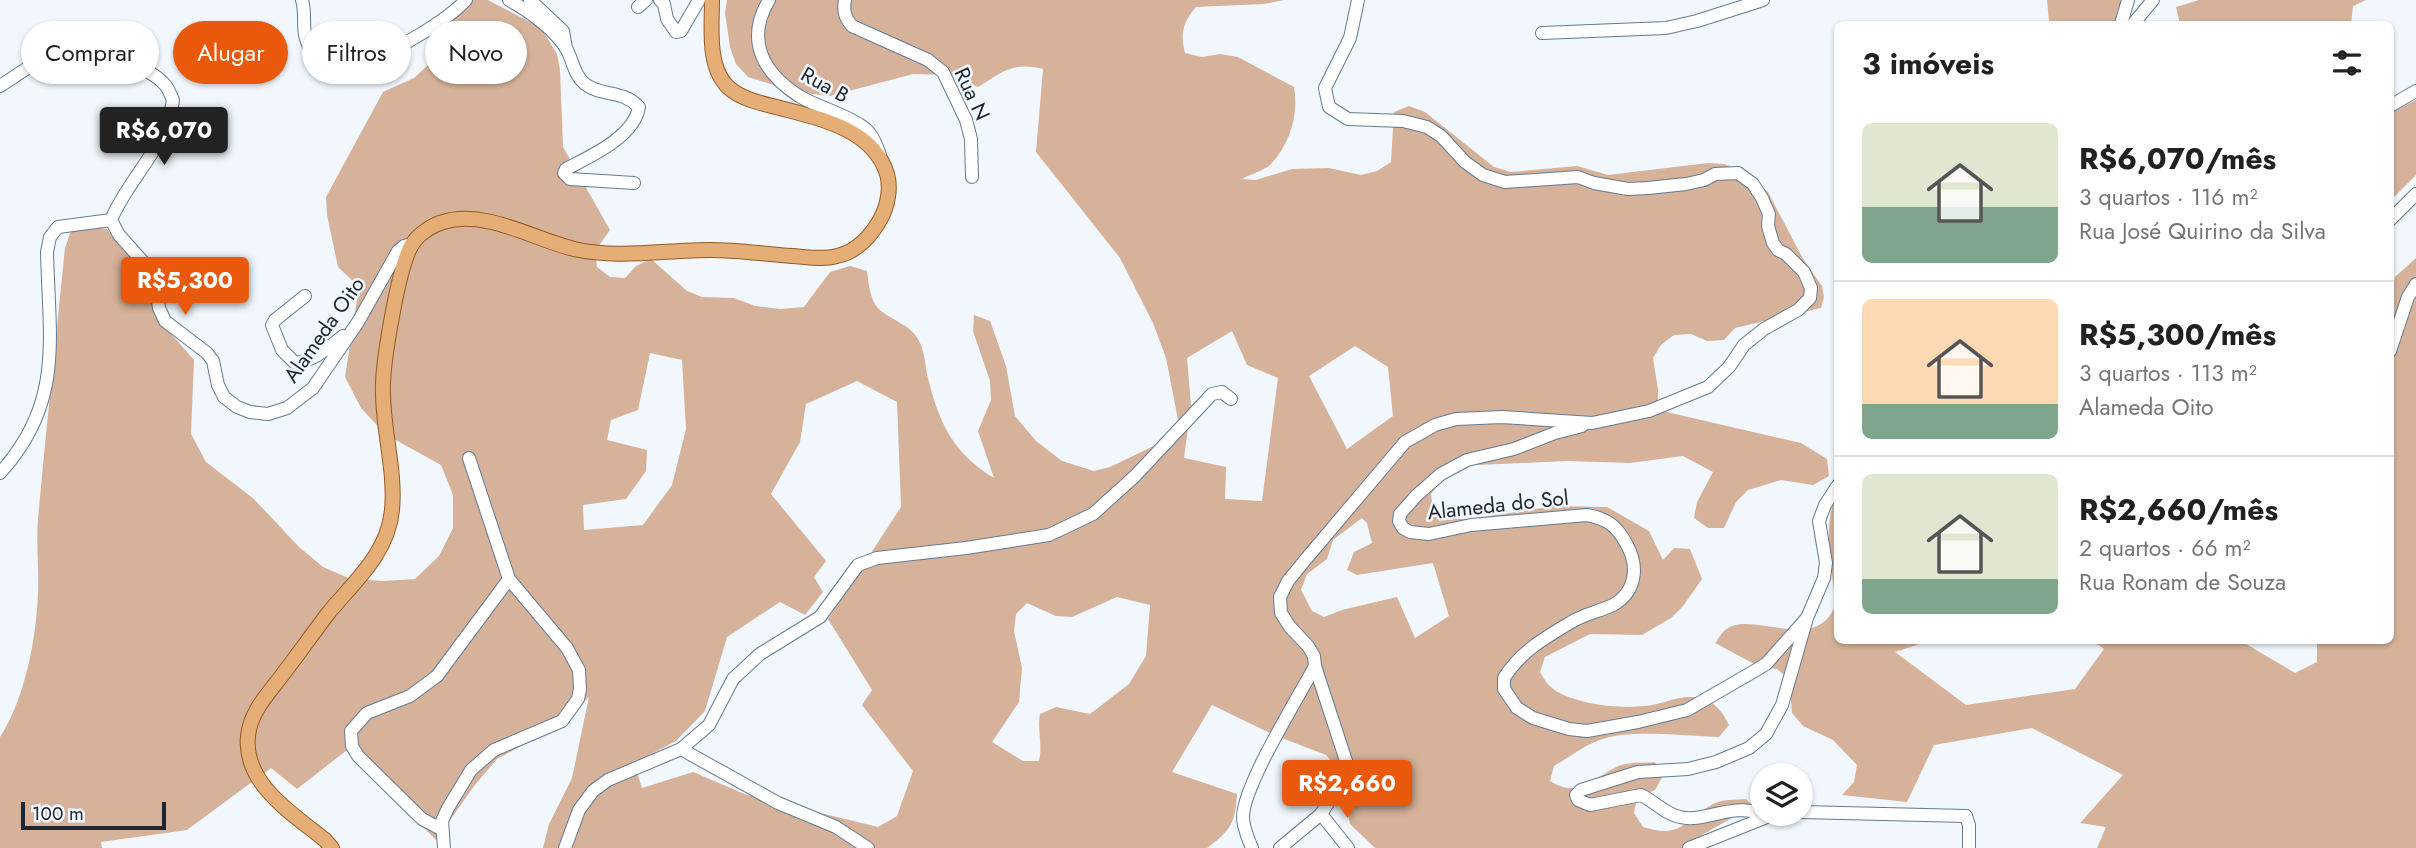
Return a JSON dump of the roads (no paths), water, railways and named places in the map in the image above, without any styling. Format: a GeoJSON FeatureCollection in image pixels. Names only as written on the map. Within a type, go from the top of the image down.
{"type":"FeatureCollection","features":[{"type":"Feature","properties":{"kind":"main road"},"geometry":{"type":"LineString","coordinates":[[331,848],[269,793],[256,775],[250,760],[247,739],[250,724],[259,705],[369,565],[389,529],[392,476],[383,385],[401,276],[412,244],[423,232],[442,222],[470,218],[576,249],[603,252],[709,250],[831,258],[855,249],[881,219],[887,204],[889,180],[882,159],[862,138],[844,128],[755,102],[727,86],[718,71],[713,52],[712,0]]}},
{"type":"Feature","properties":{"kind":"street"},"geometry":{"type":"LineString","coordinates":[[302,0],[303,33],[310,49],[324,62],[336,66],[373,58],[415,38],[446,18],[466,0]]}},
{"type":"Feature","properties":{"kind":"street"},"geometry":{"type":"LineString","coordinates":[[509,0],[544,23],[567,50]]}},
{"type":"Feature","properties":{"kind":"street"},"geometry":{"type":"LineString","coordinates":[[530,0],[563,32],[572,66],[584,83],[596,90],[630,98],[639,107],[637,118],[617,138],[566,169],[565,173],[570,179],[635,183]]}},
{"type":"Feature","properties":{"kind":"street"},"geometry":{"type":"LineString","coordinates":[[660,0],[664,4],[667,19],[676,32],[681,31],[699,0]]}},
{"type":"Feature","properties":{"kind":"street","name":"Rua B"},"geometry":{"type":"LineString","coordinates":[[769,0],[757,33],[760,55],[775,77],[800,96],[864,128],[874,139],[882,159]]}},
{"type":"Feature","properties":{"kind":"street","name":"Rua N"},"geometry":{"type":"LineString","coordinates":[[845,0],[846,19],[852,26],[928,60],[943,72],[966,120],[971,139],[972,177]]}},
{"type":"Feature","properties":{"kind":"street"},"geometry":{"type":"LineString","coordinates":[[1280,848],[1321,814],[1349,770],[1314,656],[1281,613],[1280,597],[1288,581],[1306,558],[1405,442],[1435,425],[1456,419],[1502,418],[1592,423],[1649,411],[1708,387],[1729,367],[1744,345],[1798,310],[1811,298],[1811,288],[1804,272],[1773,243],[1768,226],[1769,214],[1762,198],[1753,184],[1738,173],[1715,174],[1704,180],[1628,189],[1594,183],[1578,177],[1505,182],[1483,175],[1465,162],[1441,136],[1427,127],[1403,121],[1348,119],[1329,107],[1325,88],[1350,38],[1358,0]]}},
{"type":"Feature","properties":{"kind":"street"},"geometry":{"type":"LineString","coordinates":[[1542,33],[1666,28],[1763,0]]}},
{"type":"Feature","properties":{"kind":"street"},"geometry":{"type":"LineString","coordinates":[[2122,21],[2128,0]]}},
{"type":"Feature","properties":{"kind":"street"},"geometry":{"type":"LineString","coordinates":[[2136,21],[2153,0]]}},
{"type":"Feature","properties":{"kind":"street"},"geometry":{"type":"LineString","coordinates":[[0,86],[36,63],[61,52],[82,51],[101,54],[148,71],[166,86],[173,100],[164,136],[129,185],[111,219],[58,227],[50,237],[47,252],[50,364],[46,391],[34,424],[19,452],[0,473]]}},
{"type":"Feature","properties":{"kind":"street"},"geometry":{"type":"LineString","coordinates":[[2394,104],[2416,91]]}},
{"type":"Feature","properties":{"kind":"street"},"geometry":{"type":"LineString","coordinates":[[2394,216],[2416,194]]}},
{"type":"Feature","properties":{"kind":"street","name":"Alameda Oito"},"geometry":{"type":"LineString","coordinates":[[111,219],[119,234],[155,274],[159,308],[165,321],[207,353],[213,361],[218,386],[224,397],[237,407],[268,414],[287,408],[313,388],[358,322],[398,251],[412,244]]}},
{"type":"Feature","properties":{"kind":"street"},"geometry":{"type":"LineString","coordinates":[[2394,338],[2407,297],[2416,284]]}},
{"type":"Feature","properties":{"kind":"street"},"geometry":{"type":"LineString","coordinates":[[305,296],[275,320],[272,326],[282,350],[295,363],[323,353],[358,322]]}},
{"type":"Feature","properties":{"kind":"street"},"geometry":{"type":"LineString","coordinates":[[565,848],[579,810],[593,791],[608,780],[681,749],[709,725],[733,679],[760,654],[820,617],[858,565],[877,558],[1049,535],[1093,514],[1135,476],[1212,394],[1222,392],[1231,399]]}},
{"type":"Feature","properties":{"kind":"street","name":"Alameda do Sol"},"geometry":{"type":"LineString","coordinates":[[1592,423],[1555,433],[1514,449],[1467,460],[1441,474],[1400,514],[1399,521],[1403,528],[1410,532],[1429,534],[1471,525],[1587,515],[1605,518],[1619,530],[1634,563],[1634,581],[1628,592],[1615,604],[1576,620],[1527,649],[1504,678],[1504,689],[1517,708],[1533,718],[1569,730],[1587,731],[1687,710],[1766,664],[1807,618]]}},
{"type":"Feature","properties":{"kind":"street"},"geometry":{"type":"LineString","coordinates":[[444,848],[441,829],[448,808],[471,770],[494,750],[562,721],[578,699],[580,689],[579,670],[567,648],[509,579],[469,458]]}},
{"type":"Feature","properties":{"kind":"street"},"geometry":{"type":"LineString","coordinates":[[1750,812],[1731,809],[1690,818],[1678,817],[1641,795],[1590,804],[1578,800],[1576,795],[1581,790],[1638,772],[1688,769],[1716,762],[1749,748],[1766,734],[1782,705],[1807,618],[1824,578],[1826,563],[1819,521],[1834,491]]}},
{"type":"Feature","properties":{"kind":"street"},"geometry":{"type":"LineString","coordinates":[[441,829],[422,819],[358,756],[352,746],[351,731],[367,713],[410,696],[437,676],[509,579]]}},
{"type":"Feature","properties":{"kind":"street"},"geometry":{"type":"LineString","coordinates":[[1252,848],[1246,835],[1243,817],[1245,802],[1260,768],[1315,666]]}},
{"type":"Feature","properties":{"kind":"street"},"geometry":{"type":"LineString","coordinates":[[681,749],[778,803],[836,827],[868,848]]}},
{"type":"Feature","properties":{"kind":"street"},"geometry":{"type":"LineString","coordinates":[[1813,812],[1966,816],[1969,825],[1969,848]]}},
{"type":"Feature","properties":{"kind":"street"},"geometry":{"type":"LineString","coordinates":[[1321,814],[1348,848]]}},
{"type":"Feature","properties":{"kind":"street"},"geometry":{"type":"LineString","coordinates":[[1689,848],[1750,821]]}}]}
